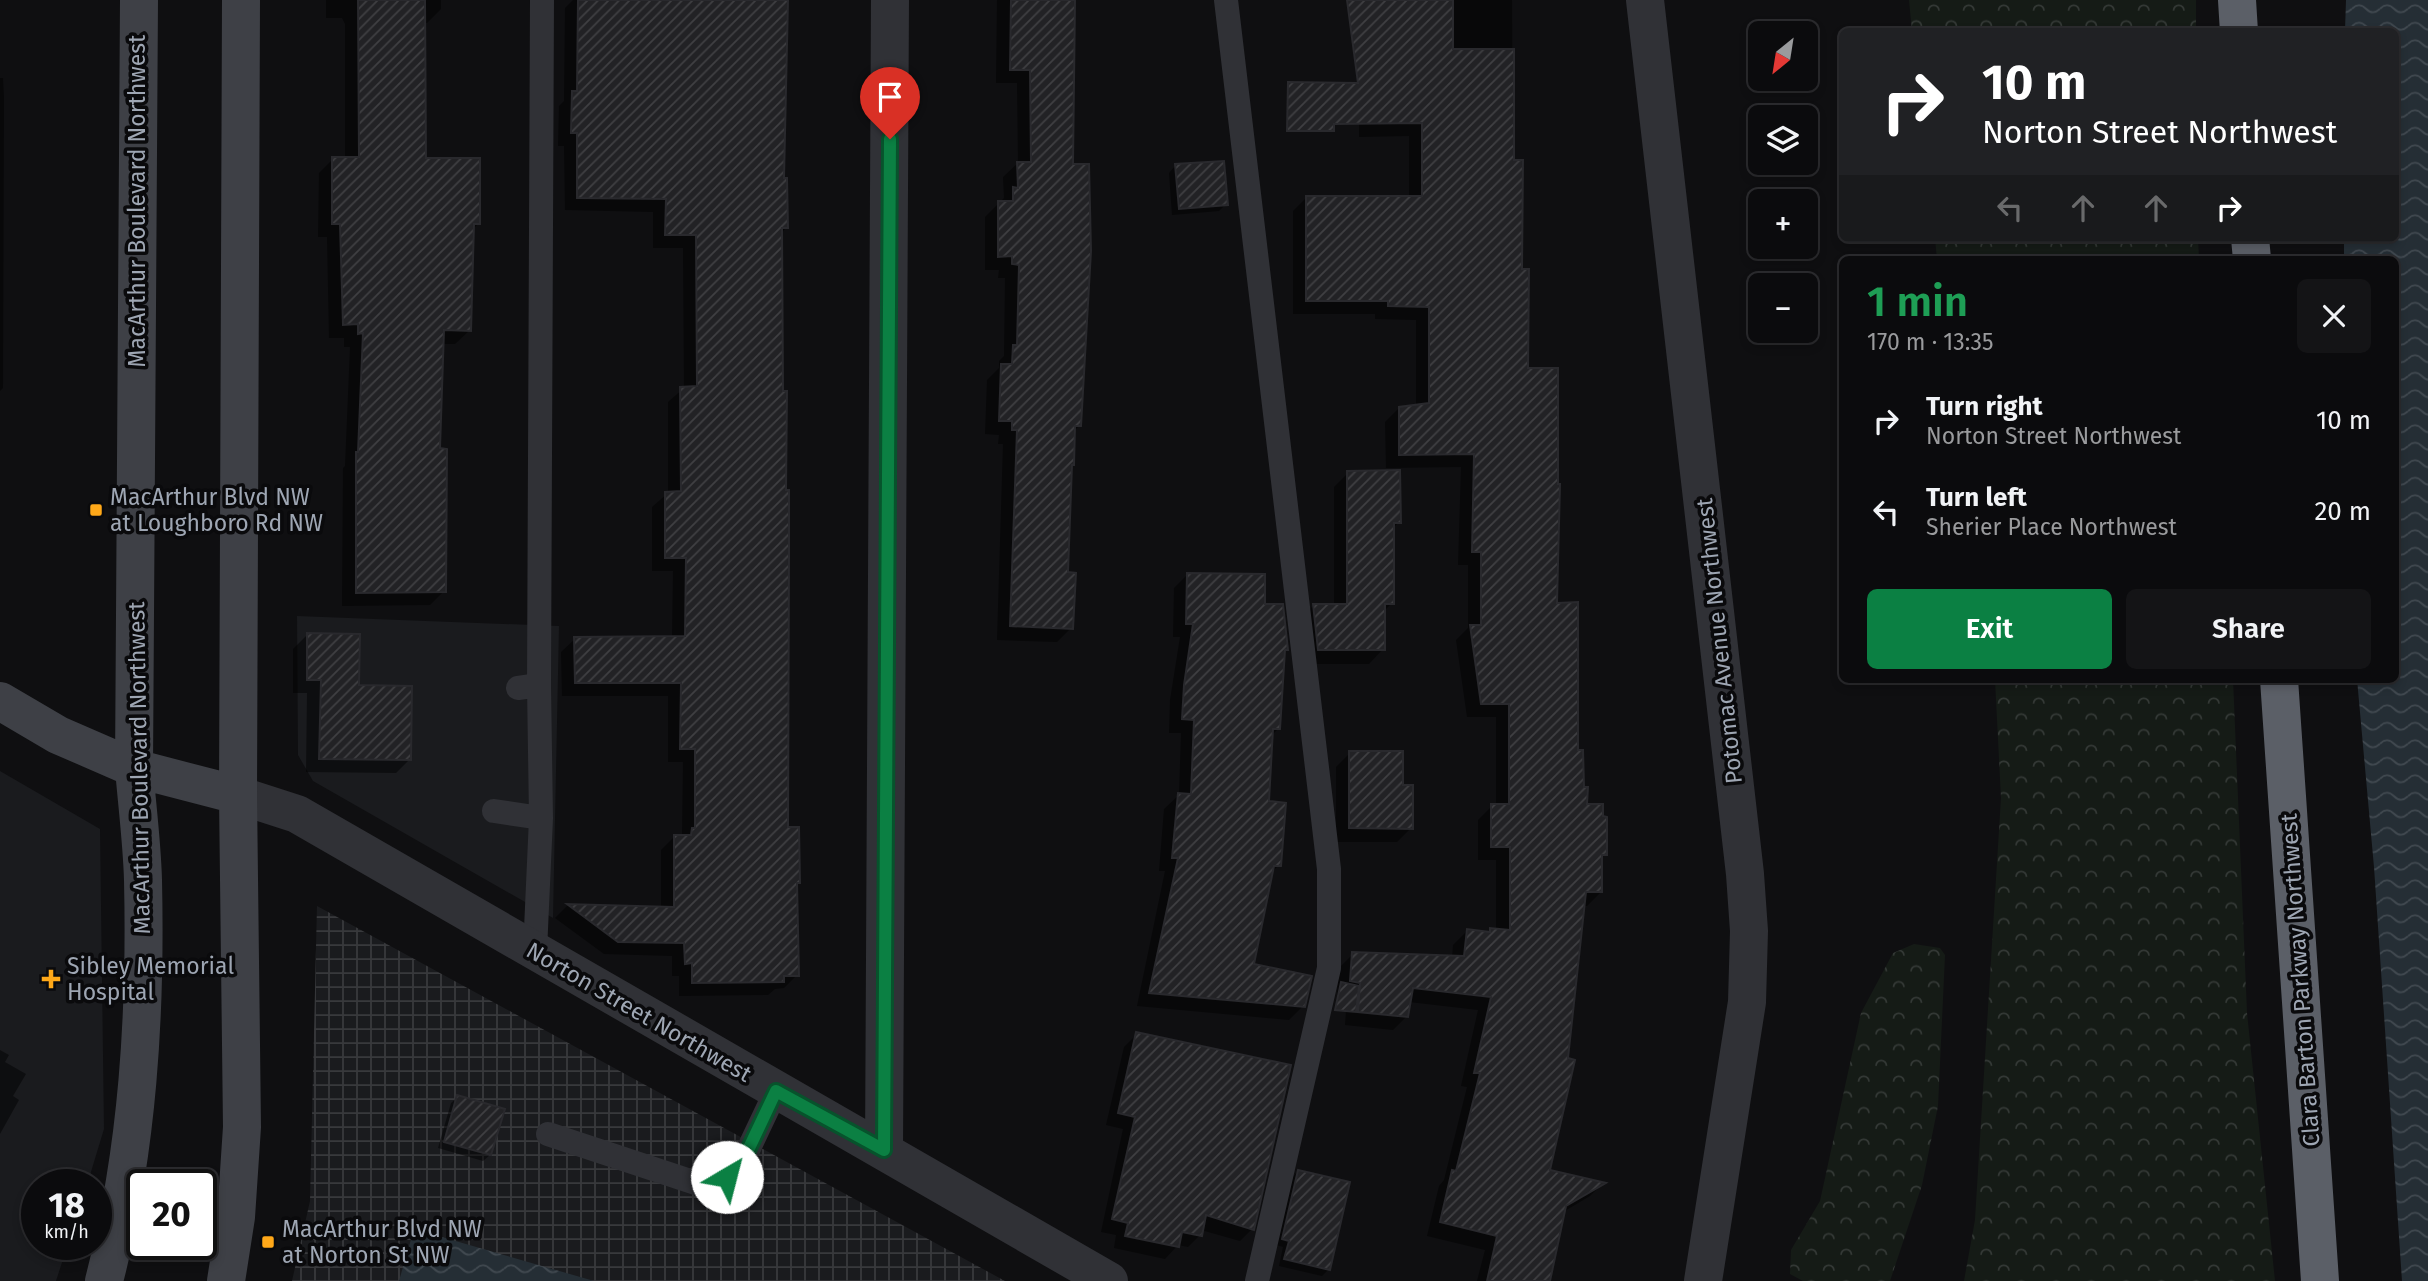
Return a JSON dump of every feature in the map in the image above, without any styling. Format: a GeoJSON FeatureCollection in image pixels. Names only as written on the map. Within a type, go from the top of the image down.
{"type":"FeatureCollection","features":[{"type":"Feature","properties":{"kind":"highway"},"geometry":{"type":"LineString","coordinates":[[2237,0],[2239,28]]}},
{"type":"Feature","properties":{"kind":"highway","name":"Clara Barton Parkway Northwest"},"geometry":{"type":"LineString","coordinates":[[2279,683],[2320,1281]]}},
{"type":"Feature","properties":{"kind":"main road","name":"MacArthur Boulevard Northwest"},"geometry":{"type":"LineString","coordinates":[[104,1281],[131,1152],[138,1080],[142,979],[143,878],[134,768],[139,0]]}},
{"type":"Feature","properties":{"kind":"main road"},"geometry":{"type":"LineString","coordinates":[[226,1281],[236,1217],[243,1127],[238,795],[241,0]]}},
{"type":"Feature","properties":{"kind":"main road"},"geometry":{"type":"LineString","coordinates":[[0,701],[58,735],[134,768],[238,795]]}},
{"type":"Feature","properties":{"kind":"street"},"geometry":{"type":"LineString","coordinates":[[884,1150],[890,0]]}},
{"type":"Feature","properties":{"kind":"street","name":"Potomac Avenue Northwest"},"geometry":{"type":"LineString","coordinates":[[1645,0],[1745,874],[1749,931],[1747,1002],[1703,1281]]}},
{"type":"Feature","properties":{"kind":"street","name":"Norton Street Northwest"},"geometry":{"type":"LineString","coordinates":[[238,795],[297,814],[1109,1281]]}},
{"type":"Feature","properties":{"kind":"lane"},"geometry":{"type":"LineString","coordinates":[[535,951],[541,818],[529,686],[542,0]]}},
{"type":"Feature","properties":{"kind":"lane"},"geometry":{"type":"LineString","coordinates":[[1226,0],[1329,869],[1329,968],[1257,1281]]}},
{"type":"Feature","properties":{"kind":"lane"},"geometry":{"type":"LineString","coordinates":[[494,811],[541,818]]}},
{"type":"Feature","properties":{"kind":"lane"},"geometry":{"type":"LineString","coordinates":[[548,1134],[714,1189],[741,1165],[776,1091]]}},
{"type":"Feature","properties":{"kind":"shaded area"},"geometry":{"type":"Polygon","coordinates":[[[297,616],[559,626],[553,918],[313,781],[298,755],[297,616]]]}},
{"type":"Feature","properties":{"kind":"shaded area","name":"Sibley Memorial Hospital"},"geometry":{"type":"Polygon","coordinates":[[[0,771],[100,829],[104,1129],[92,1169],[21,1169],[21,1260],[63,1260],[56,1281],[0,1281],[0,771]]]}},
{"type":"Feature","properties":{"kind":"shaded area"},"geometry":{"type":"Polygon","coordinates":[[[317,906],[1005,1281],[292,1281],[310,1201],[317,906]]]}},
{"type":"Feature","properties":{"kind":"green space"},"geometry":{"type":"Polygon","coordinates":[[[1909,0],[2196,0],[2196,28],[1912,28],[1909,0]]]}},
{"type":"Feature","properties":{"kind":"green space"},"geometry":{"type":"Polygon","coordinates":[[[1935,242],[2198,242],[2199,256],[1937,256],[1935,242]]]}},
{"type":"Feature","properties":{"kind":"green space"},"geometry":{"type":"Polygon","coordinates":[[[1995,683],[2233,683],[2247,1013],[2275,1281],[1964,1281],[1975,1220],[2001,798],[1995,683]]]}},
{"type":"Feature","properties":{"kind":"green space"},"geometry":{"type":"Polygon","coordinates":[[[1914,944],[1940,948],[1945,955],[1938,1106],[1922,1185],[1890,1281],[1803,1281],[1790,1274],[1791,1250],[1820,1201],[1861,1013],[1893,953],[1914,944]]]}},
{"type":"Feature","properties":{"kind":"water"},"geometry":{"type":"Polygon","coordinates":[[[2346,0],[2428,0],[2428,1281],[2402,1281],[2374,867],[2357,683],[2399,683],[2399,256],[2344,256],[2344,242],[2399,242],[2399,28],[2345,28],[2346,0]]]}},
{"type":"Feature","properties":{"kind":"water"},"geometry":{"type":"Polygon","coordinates":[[[414,1229],[594,1281],[399,1281],[414,1229]]]}},
{"type":"Feature","properties":{"kind":"building"},"geometry":{"type":"Polygon","coordinates":[[[358,0],[425,0],[426,158],[480,158],[480,224],[474,224],[471,331],[444,330],[440,448],[447,449],[446,592],[356,593],[356,452],[363,333],[358,334],[358,324],[343,325],[340,224],[332,224],[332,157],[359,157],[358,0]]]}},
{"type":"Feature","properties":{"kind":"building"},"geometry":{"type":"Polygon","coordinates":[[[578,0],[788,0],[784,178],[787,178],[788,228],[782,228],[783,391],[787,391],[786,490],[789,490],[788,827],[799,827],[800,883],[797,883],[799,976],[784,976],[784,982],[692,983],[692,963],[685,964],[684,943],[618,942],[567,904],[674,907],[674,835],[691,835],[692,828],[695,828],[695,749],[680,749],[681,683],[575,683],[574,637],[685,636],[686,558],[665,558],[665,492],[681,491],[680,387],[697,386],[696,235],[665,235],[666,199],[577,198],[577,133],[571,133],[572,91],[577,91],[578,0]]]}},
{"type":"Feature","properties":{"kind":"building"},"geometry":{"type":"Polygon","coordinates":[[[1011,0],[1075,0],[1073,164],[1089,164],[1091,251],[1081,426],[1075,426],[1072,465],[1068,572],[1076,573],[1073,629],[1010,626],[1017,430],[1012,430],[1012,421],[999,421],[1001,364],[1012,364],[1013,345],[1017,345],[1019,265],[1012,264],[1012,256],[998,257],[998,201],[1013,201],[1013,187],[1018,188],[1017,162],[1031,162],[1030,70],[1010,70],[1011,0]]]}},
{"type":"Feature","properties":{"kind":"building"},"geometry":{"type":"Polygon","coordinates":[[[1347,0],[1453,0],[1453,49],[1514,49],[1514,160],[1523,160],[1522,269],[1529,269],[1528,368],[1558,368],[1560,484],[1557,603],[1578,602],[1578,750],[1583,750],[1584,787],[1588,787],[1587,804],[1603,804],[1603,816],[1607,817],[1607,855],[1602,855],[1602,892],[1586,892],[1568,1058],[1575,1060],[1550,1170],[1606,1183],[1566,1206],[1550,1281],[1487,1281],[1497,1236],[1440,1222],[1452,1170],[1456,1171],[1480,1073],[1474,1073],[1491,997],[1413,988],[1408,1017],[1358,1012],[1360,983],[1350,981],[1352,952],[1464,956],[1467,929],[1490,932],[1490,928],[1510,930],[1510,847],[1491,847],[1491,804],[1509,804],[1509,704],[1481,704],[1470,625],[1481,625],[1481,552],[1472,552],[1474,454],[1399,455],[1399,407],[1429,403],[1429,307],[1388,306],[1388,301],[1306,301],[1306,196],[1422,196],[1422,123],[1334,124],[1334,131],[1287,131],[1288,82],[1358,83],[1347,0]]]}},
{"type":"Feature","properties":{"kind":"building"},"geometry":{"type":"Polygon","coordinates":[[[1224,161],[1228,205],[1179,209],[1175,164],[1224,161]]]}},
{"type":"Feature","properties":{"kind":"building"},"geometry":{"type":"Polygon","coordinates":[[[1400,470],[1401,523],[1394,523],[1394,604],[1385,604],[1385,650],[1318,650],[1313,604],[1347,604],[1347,471],[1400,470]]]}},
{"type":"Feature","properties":{"kind":"building"},"geometry":{"type":"Polygon","coordinates":[[[1187,573],[1265,574],[1265,604],[1283,604],[1288,650],[1285,650],[1280,729],[1273,729],[1269,801],[1286,803],[1281,866],[1274,866],[1254,964],[1312,976],[1305,1007],[1149,993],[1178,858],[1172,858],[1178,793],[1191,794],[1194,720],[1182,719],[1193,624],[1186,624],[1187,573]]]}},
{"type":"Feature","properties":{"kind":"building"},"geometry":{"type":"Polygon","coordinates":[[[307,633],[360,634],[359,685],[412,686],[411,760],[319,759],[321,680],[307,680],[307,633]]]}},
{"type":"Feature","properties":{"kind":"building"},"geometry":{"type":"Polygon","coordinates":[[[1349,751],[1403,751],[1403,785],[1413,785],[1413,829],[1349,828],[1349,751]]]}},
{"type":"Feature","properties":{"kind":"building"},"geometry":{"type":"Polygon","coordinates":[[[1341,982],[1359,986],[1356,1012],[1335,1010],[1341,982]]]}},
{"type":"Feature","properties":{"kind":"building"},"geometry":{"type":"Polygon","coordinates":[[[1136,1032],[1291,1065],[1254,1230],[1206,1215],[1202,1236],[1182,1232],[1179,1247],[1125,1236],[1128,1223],[1112,1219],[1135,1117],[1118,1113],[1136,1032]]]}},
{"type":"Feature","properties":{"kind":"building"},"geometry":{"type":"Polygon","coordinates":[[[457,1095],[505,1109],[491,1155],[444,1142],[457,1095]]]}},
{"type":"Feature","properties":{"kind":"building"},"geometry":{"type":"Polygon","coordinates":[[[1298,1170],[1350,1182],[1330,1270],[1284,1259],[1289,1241],[1282,1239],[1298,1170]]]}},
{"type":"Feature","properties":{"kind":"place","name":"MacArthur Blvd NW at Loughboro Rd NW"},"geometry":{"type":"Point","coordinates":[96,510]}},
{"type":"Feature","properties":{"kind":"place","name":"Sibley Memorial Hospital"},"geometry":{"type":"Point","coordinates":[51,979]}},
{"type":"Feature","properties":{"kind":"place","name":"MacArthur Blvd NW at Norton St NW"},"geometry":{"type":"Point","coordinates":[268,1242]}},
{"type":"Feature","properties":{"kind":"route"},"geometry":{"type":"LineString","coordinates":[[727,1177],[741,1165],[776,1091],[884,1150],[890,139]]}}]}
